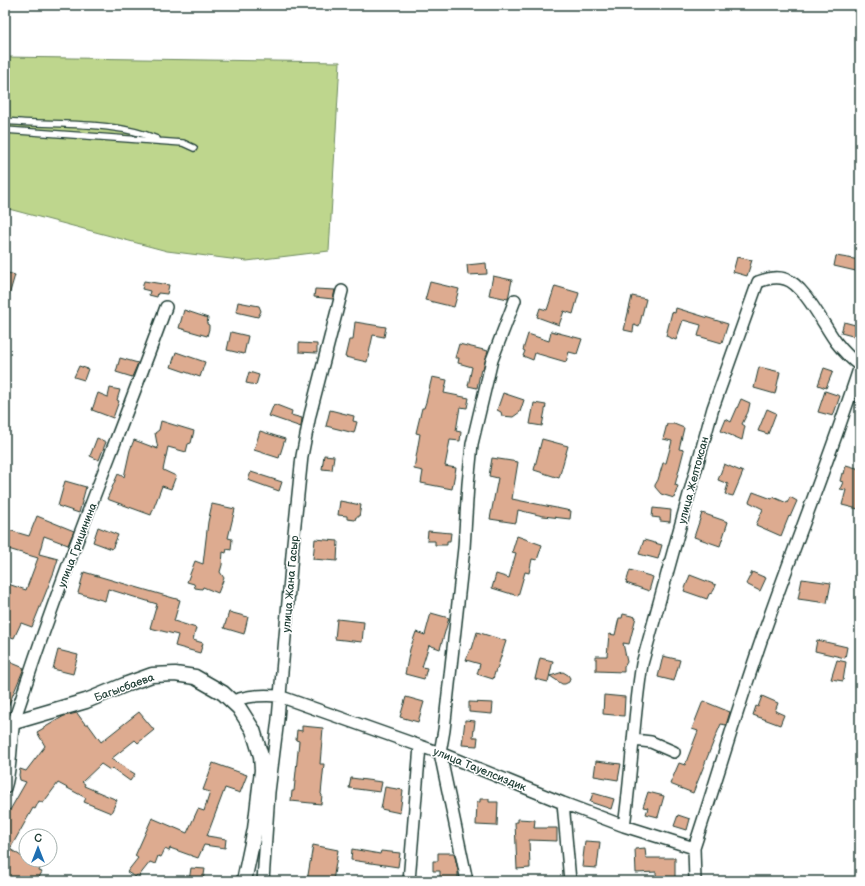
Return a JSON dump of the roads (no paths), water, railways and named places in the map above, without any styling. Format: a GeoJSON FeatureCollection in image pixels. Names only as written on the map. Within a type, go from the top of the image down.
{"type":"FeatureCollection","features":[{"type":"Feature","properties":{"kind":"street","name":"улица Желтоксан"},"geometry":{"type":"LineString","coordinates":[[624,826],[634,740],[637,692],[642,664],[713,408],[758,282],[768,278],[786,279],[796,286],[810,301],[836,342],[852,360],[860,366]]}},
{"type":"Feature","properties":{"kind":"street","name":"улица Жана Гасыр"},"geometry":{"type":"LineString","coordinates":[[267,756],[279,696],[302,456],[310,415],[342,291]]}},
{"type":"Feature","properties":{"kind":"street"},"geometry":{"type":"LineString","coordinates":[[467,881],[440,753],[444,730],[464,548],[472,444],[492,360],[515,300]]}},
{"type":"Feature","properties":{"kind":"street","name":"улица Грицинина"},"geometry":{"type":"LineString","coordinates":[[5,788],[12,748],[10,722],[138,386],[166,307]]}},
{"type":"Feature","properties":{"kind":"street"},"geometry":{"type":"LineString","coordinates":[[695,881],[694,848],[767,622],[799,533],[840,427],[860,366]]}},
{"type":"Feature","properties":{"kind":"street","name":"Багысбаева"},"geometry":{"type":"LineString","coordinates":[[10,722],[86,701],[152,675],[175,674],[195,677],[223,693],[233,701],[254,730],[267,756],[262,770],[260,829],[244,881]]}},
{"type":"Feature","properties":{"kind":"street","name":"улица Тауелсиздик"},"geometry":{"type":"LineString","coordinates":[[233,701],[244,697],[279,696],[440,753],[624,826],[694,848]]}},
{"type":"Feature","properties":{"kind":"street"},"geometry":{"type":"LineString","coordinates":[[634,740],[651,742],[674,752]]}},
{"type":"Feature","properties":{"kind":"street"},"geometry":{"type":"LineString","coordinates":[[409,881],[420,746]]}},
{"type":"Feature","properties":{"kind":"street"},"geometry":{"type":"LineString","coordinates":[[563,803],[570,881]]}},
{"type":"Feature","properties":{"kind":"street"},"geometry":{"type":"LineString","coordinates":[[260,829],[263,881]]}},
{"type":"Feature","properties":{"kind":"lane"},"geometry":{"type":"LineString","coordinates":[[5,121],[68,124],[116,129],[146,134],[163,142]]}},
{"type":"Feature","properties":{"kind":"lane"},"geometry":{"type":"LineString","coordinates":[[5,130],[183,143],[194,148]]}}]}
